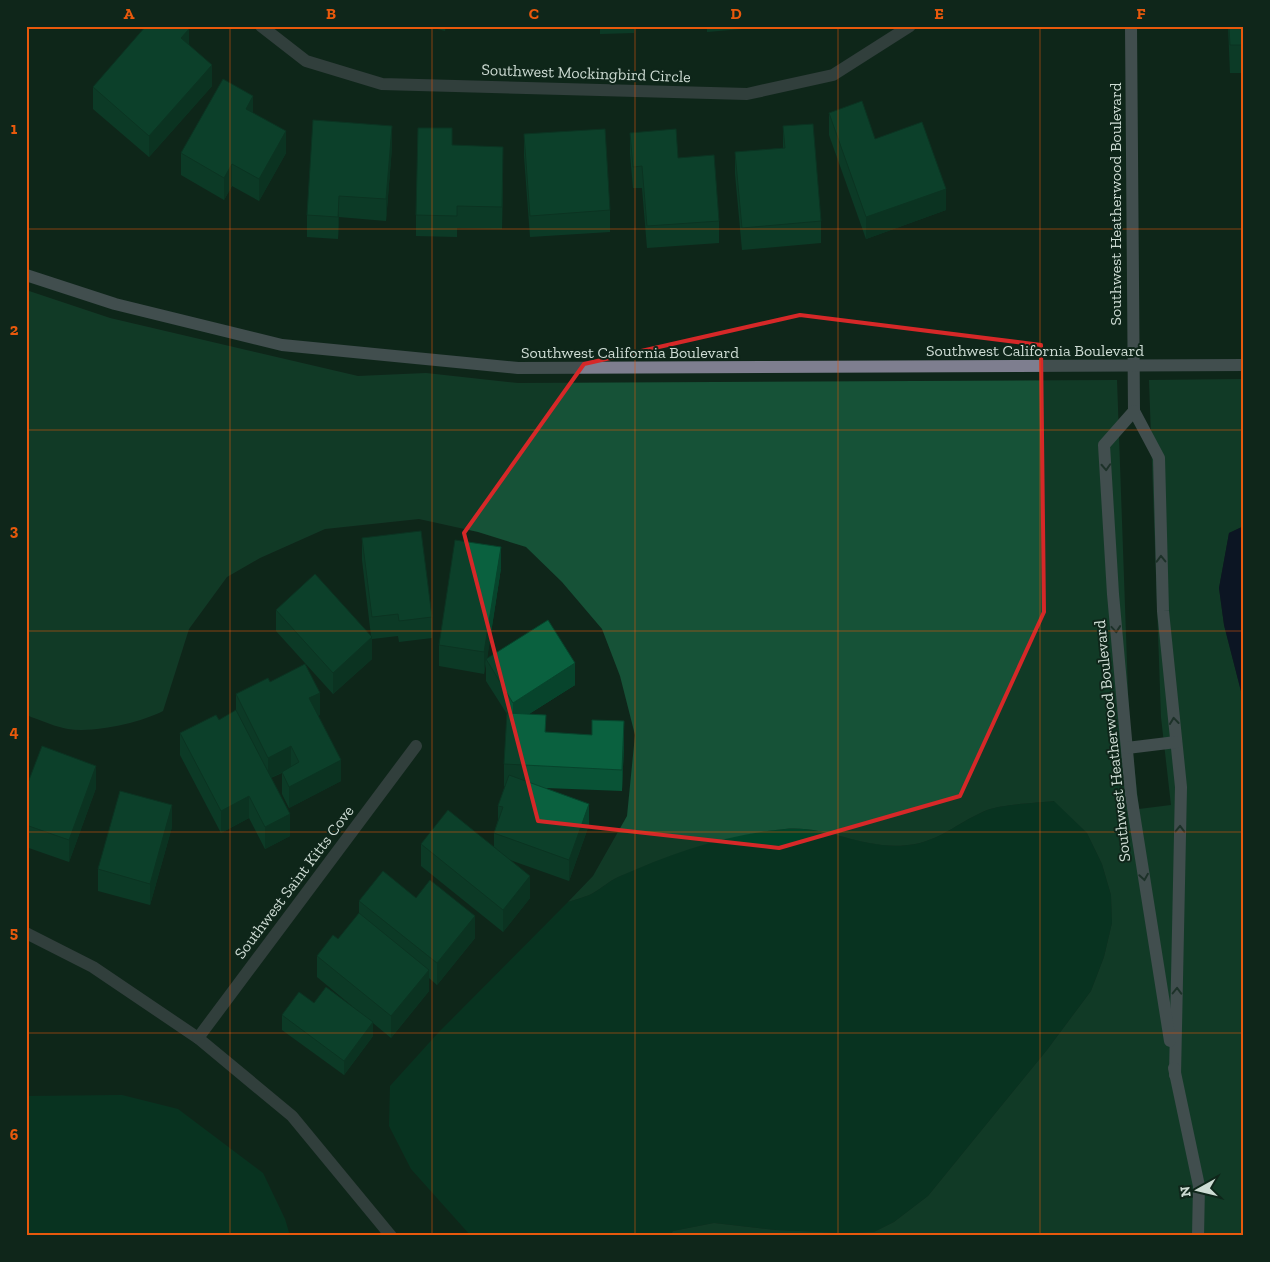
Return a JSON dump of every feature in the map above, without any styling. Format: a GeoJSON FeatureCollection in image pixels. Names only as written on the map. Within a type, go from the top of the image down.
{"type":"FeatureCollection","features":[{"type":"Feature","properties":{"kind":"street","name":"Southwest Mockingbird Circle"},"geometry":{"type":"LineString","coordinates":[[261,26],[306,61],[382,84],[747,94],[833,75],[910,26]]}},
{"type":"Feature","properties":{"kind":"street","name":"Southwest Heatherwood Boulevard"},"geometry":{"type":"LineString","coordinates":[[1130,26],[1132,366],[1134,411],[1159,458],[1163,611],[1181,787],[1176,1075]]}},
{"type":"Feature","properties":{"kind":"street","name":"Southwest California Boulevard"},"geometry":{"type":"LineString","coordinates":[[26,275],[115,304],[282,344],[518,368],[1244,365]]}},
{"type":"Feature","properties":{"kind":"street","name":"Southwest Heatherwood Boulevard"},"geometry":{"type":"LineString","coordinates":[[1134,411],[1104,445],[1113,594],[1132,794],[1176,1075],[1199,1186],[1198,1236]]}},
{"type":"Feature","properties":{"kind":"street"},"geometry":{"type":"LineString","coordinates":[[1127,748],[1176,742]]}},
{"type":"Feature","properties":{"kind":"street","name":"Southwest Saint Kitts Cove"},"geometry":{"type":"LineString","coordinates":[[198,1038],[416,746]]}},
{"type":"Feature","properties":{"kind":"street"},"geometry":{"type":"LineString","coordinates":[[26,933],[93,967],[198,1038],[292,1116],[391,1236]]}},
{"type":"Feature","properties":{"kind":"highlighted area"},"geometry":{"type":"Polygon","coordinates":[[[800,315],[1041,345],[1044,612],[960,796],[779,848],[538,821],[464,533],[584,364],[800,315]]]}},
{"type":"Feature","properties":{"kind":"green space"},"geometry":{"type":"Polygon","coordinates":[[[26,290],[110,318],[358,376],[426,373],[518,383],[1117,380],[1129,720],[1139,809],[1171,805],[1161,717],[1149,380],[1244,379],[1244,526],[1229,533],[1219,588],[1224,625],[1244,703],[1244,1236],[670,1236],[673,1231],[714,1223],[776,1230],[844,1233],[874,1232],[894,1222],[928,1196],[1047,1050],[1091,991],[1104,957],[1112,923],[1111,895],[1102,864],[1087,833],[1054,801],[1010,805],[987,810],[925,842],[897,846],[865,842],[818,831],[785,829],[742,835],[679,853],[618,877],[590,894],[568,902],[593,876],[627,816],[635,735],[620,676],[602,629],[562,582],[526,547],[478,532],[419,519],[325,529],[260,558],[227,577],[189,629],[163,711],[130,723],[91,730],[63,728],[31,717],[26,714],[26,290]]]}},
{"type":"Feature","properties":{"kind":"green space"},"geometry":{"type":"Polygon","coordinates":[[[1055,801],[1087,833],[1102,864],[1111,895],[1112,923],[1104,957],[1091,991],[1047,1050],[928,1196],[894,1222],[874,1232],[844,1233],[776,1230],[714,1223],[673,1231],[670,1236],[471,1236],[411,1169],[389,1126],[390,1086],[438,1033],[568,902],[590,894],[615,879],[679,852],[742,835],[763,831],[802,829],[882,845],[898,846],[925,842],[987,810],[1011,805],[1055,801]]]}},
{"type":"Feature","properties":{"kind":"green space"},"geometry":{"type":"Polygon","coordinates":[[[122,1095],[178,1109],[263,1173],[285,1219],[290,1236],[26,1236],[26,1096],[122,1095]]]}},
{"type":"Feature","properties":{"kind":"shaded area"},"geometry":{"type":"Polygon","coordinates":[[[1244,526],[1244,703],[1224,625],[1219,588],[1229,533],[1244,526]]]}},
{"type":"Feature","properties":{"kind":"building"},"geometry":{"type":"Polygon","coordinates":[[[146,26],[186,26],[189,29],[181,38],[212,65],[149,136],[93,87],[146,26]]]}},
{"type":"Feature","properties":{"kind":"building"},"geometry":{"type":"Polygon","coordinates":[[[1229,26],[1244,26],[1244,45],[1230,45],[1229,26]]]}},
{"type":"Feature","properties":{"kind":"building"},"geometry":{"type":"Polygon","coordinates":[[[223,79],[253,96],[246,109],[286,131],[259,179],[232,164],[224,178],[181,153],[223,79]]]}},
{"type":"Feature","properties":{"kind":"building"},"geometry":{"type":"Polygon","coordinates":[[[862,101],[875,139],[922,122],[946,189],[866,217],[829,113],[862,101]]]}},
{"type":"Feature","properties":{"kind":"building"},"geometry":{"type":"Polygon","coordinates":[[[313,120],[392,126],[386,199],[339,196],[338,217],[307,215],[313,120]]]}},
{"type":"Feature","properties":{"kind":"building"},"geometry":{"type":"Polygon","coordinates":[[[813,124],[821,221],[742,228],[735,152],[785,148],[783,126],[813,124]]]}},
{"type":"Feature","properties":{"kind":"building"},"geometry":{"type":"Polygon","coordinates":[[[418,128],[452,128],[452,145],[503,147],[502,207],[457,206],[457,216],[416,215],[418,128]]]}},
{"type":"Feature","properties":{"kind":"building"},"geometry":{"type":"Polygon","coordinates":[[[605,129],[610,210],[530,216],[524,134],[605,129]]]}},
{"type":"Feature","properties":{"kind":"building"},"geometry":{"type":"Polygon","coordinates":[[[676,129],[678,158],[714,155],[719,221],[647,226],[642,166],[633,167],[630,133],[676,129]]]}},
{"type":"Feature","properties":{"kind":"building"},"geometry":{"type":"Polygon","coordinates":[[[421,531],[432,617],[399,621],[398,614],[372,617],[362,538],[421,531]]]}},
{"type":"Feature","properties":{"kind":"building"},"geometry":{"type":"Polygon","coordinates":[[[455,540],[501,547],[484,652],[439,645],[455,540]]]}},
{"type":"Feature","properties":{"kind":"building"},"geometry":{"type":"Polygon","coordinates":[[[315,574],[372,637],[333,673],[276,610],[315,574]]]}},
{"type":"Feature","properties":{"kind":"building"},"geometry":{"type":"Polygon","coordinates":[[[548,620],[575,663],[513,703],[486,659],[548,620]]]}},
{"type":"Feature","properties":{"kind":"building"},"geometry":{"type":"Polygon","coordinates":[[[305,664],[320,693],[309,698],[341,760],[289,787],[282,772],[299,762],[291,746],[268,758],[236,694],[268,678],[270,682],[305,664]]]}},
{"type":"Feature","properties":{"kind":"building"},"geometry":{"type":"Polygon","coordinates":[[[236,710],[290,814],[265,827],[249,796],[221,811],[180,733],[216,715],[219,720],[236,710]]]}},
{"type":"Feature","properties":{"kind":"building"},"geometry":{"type":"Polygon","coordinates":[[[507,713],[546,715],[545,732],[592,735],[592,720],[624,721],[622,770],[504,764],[507,713]]]}},
{"type":"Feature","properties":{"kind":"building"},"geometry":{"type":"Polygon","coordinates":[[[42,746],[96,766],[69,840],[26,825],[26,788],[42,746]]]}},
{"type":"Feature","properties":{"kind":"building"},"geometry":{"type":"Polygon","coordinates":[[[509,775],[589,804],[569,860],[494,833],[503,807],[498,806],[509,775]]]}},
{"type":"Feature","properties":{"kind":"building"},"geometry":{"type":"Polygon","coordinates":[[[120,791],[172,805],[150,884],[98,869],[120,791]]]}},
{"type":"Feature","properties":{"kind":"building"},"geometry":{"type":"Polygon","coordinates":[[[448,810],[530,876],[503,910],[421,844],[448,810]]]}},
{"type":"Feature","properties":{"kind":"building"},"geometry":{"type":"Polygon","coordinates":[[[383,871],[416,898],[430,880],[475,916],[437,963],[359,901],[383,871]]]}},
{"type":"Feature","properties":{"kind":"building"},"geometry":{"type":"Polygon","coordinates":[[[359,913],[429,970],[391,1016],[317,956],[333,935],[338,939],[359,913]]]}},
{"type":"Feature","properties":{"kind":"building"},"geometry":{"type":"Polygon","coordinates":[[[326,987],[373,1022],[344,1061],[282,1015],[299,992],[314,1003],[326,987]]]}}]}
